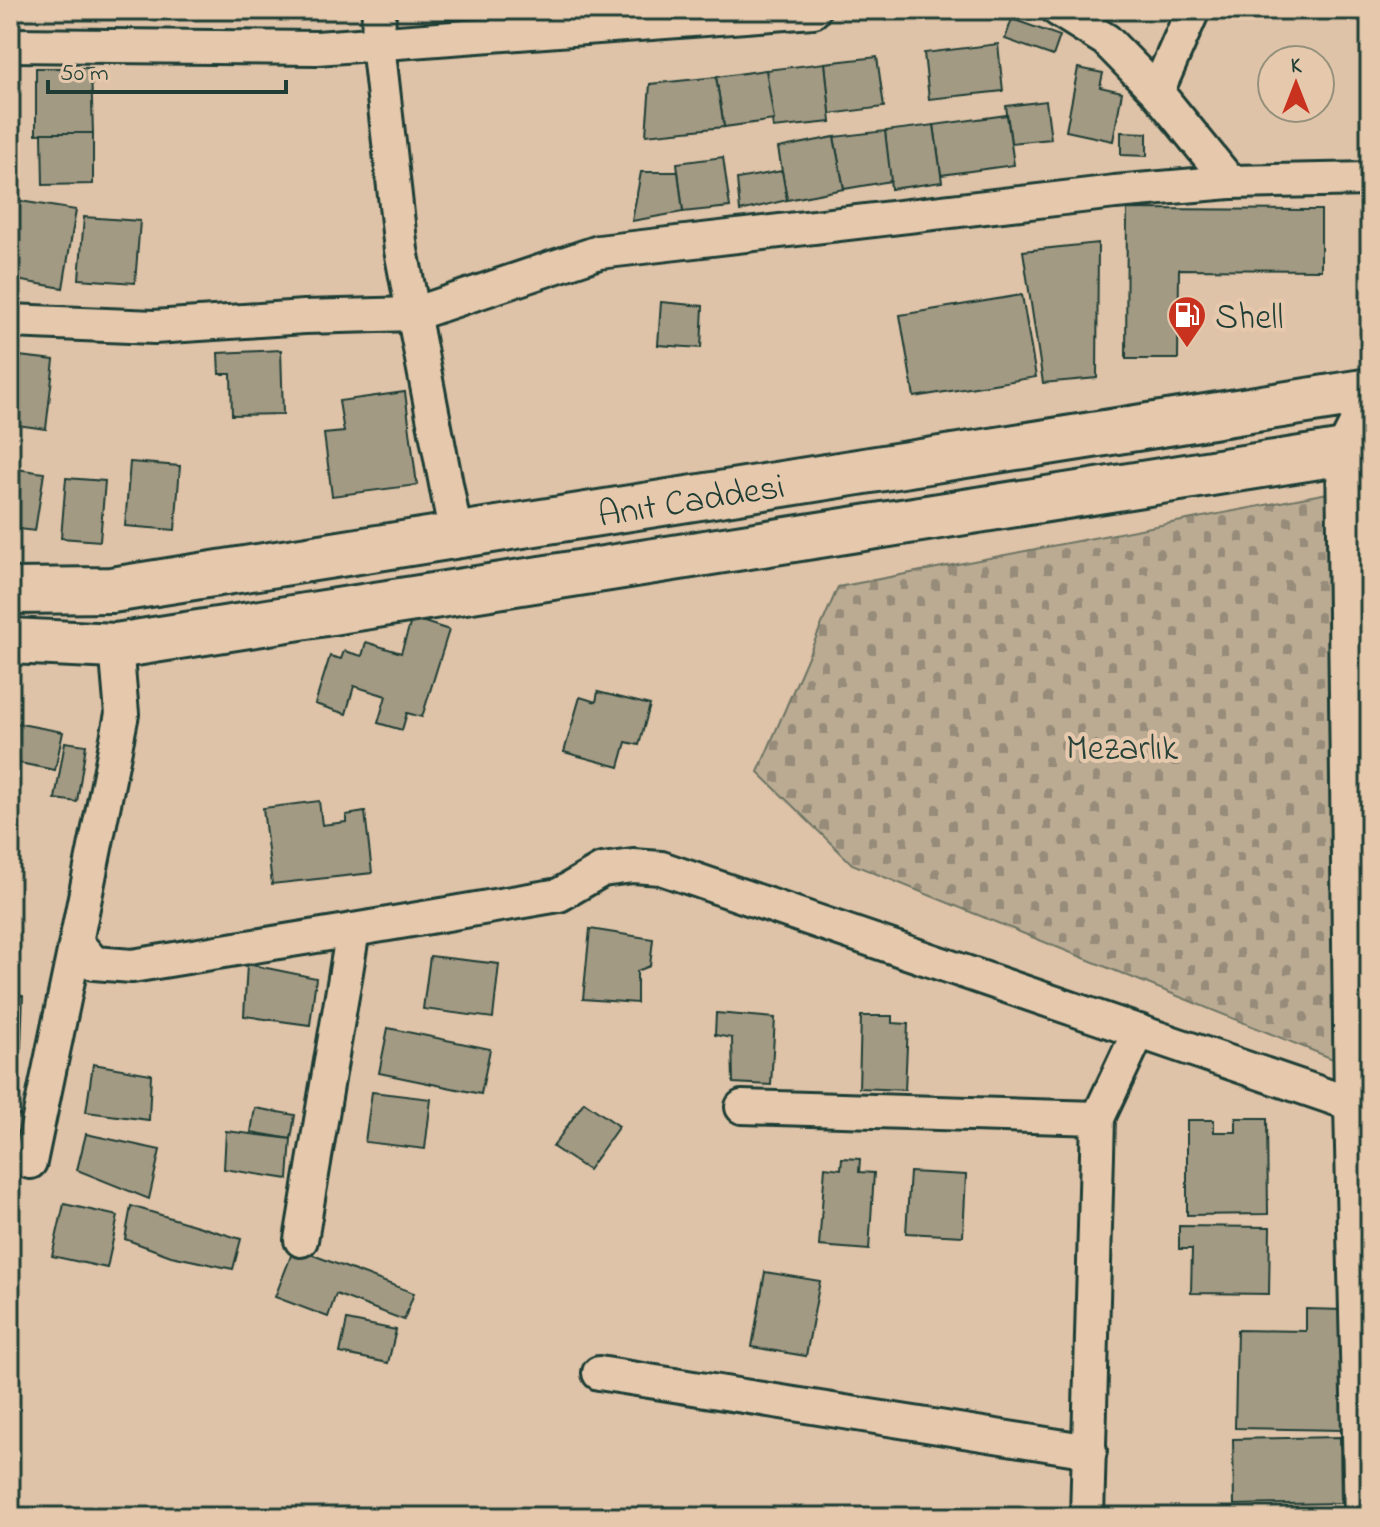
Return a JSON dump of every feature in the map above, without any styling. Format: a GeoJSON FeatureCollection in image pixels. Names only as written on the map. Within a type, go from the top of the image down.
{"type":"FeatureCollection","features":[{"type":"Feature","properties":{"kind":"main road","name":"Anıt Caddesi"},"geometry":{"type":"LineString","coordinates":[[10,591],[112,590],[1370,391]]}},
{"type":"Feature","properties":{"kind":"main road"},"geometry":{"type":"LineString","coordinates":[[1367,1517],[1357,1106],[1359,449],[1370,409]]}},
{"type":"Feature","properties":{"kind":"main road"},"geometry":{"type":"LineString","coordinates":[[10,641],[116,646],[1359,449]]}},
{"type":"Feature","properties":{"kind":"street"},"geometry":{"type":"LineString","coordinates":[[379,10],[378,44],[401,250],[456,536]]}},
{"type":"Feature","properties":{"kind":"street"},"geometry":{"type":"LineString","coordinates":[[10,45],[317,48],[824,10]]}},
{"type":"Feature","properties":{"kind":"street"},"geometry":{"type":"LineString","coordinates":[[1058,10],[1106,40],[1157,92],[1230,182]]}},
{"type":"Feature","properties":{"kind":"street"},"geometry":{"type":"LineString","coordinates":[[1157,92],[1193,10]]}},
{"type":"Feature","properties":{"kind":"street"},"geometry":{"type":"LineString","coordinates":[[10,321],[154,327],[304,317],[414,314],[599,252],[1115,192],[1230,182],[1370,179]]}},
{"type":"Feature","properties":{"kind":"street"},"geometry":{"type":"LineString","coordinates":[[30,1162],[122,714],[116,646]]}},
{"type":"Feature","properties":{"kind":"street"},"geometry":{"type":"LineString","coordinates":[[76,942],[94,963],[132,966],[559,895],[602,870],[633,866],[661,868],[1357,1106]]}},
{"type":"Feature","properties":{"kind":"street"},"geometry":{"type":"LineString","coordinates":[[301,1240],[353,930]]}},
{"type":"Feature","properties":{"kind":"street"},"geometry":{"type":"LineString","coordinates":[[1087,1517],[1098,1118],[1139,1031]]}},
{"type":"Feature","properties":{"kind":"street"},"geometry":{"type":"LineString","coordinates":[[742,1107],[1098,1118]]}},
{"type":"Feature","properties":{"kind":"street"},"geometry":{"type":"LineString","coordinates":[[599,1373],[1090,1451]]}},
{"type":"Feature","properties":{"kind":"green space","name":"Mezarlık"},"geometry":{"type":"Polygon","coordinates":[[[1328,493],[1338,1061],[852,864],[758,772],[838,587],[1328,493]]]}},
{"type":"Feature","properties":{"kind":"building"},"geometry":{"type":"Polygon","coordinates":[[[1012,19],[1060,36],[1053,56],[1005,39],[1012,19]]]}},
{"type":"Feature","properties":{"kind":"building"},"geometry":{"type":"Polygon","coordinates":[[[998,44],[1003,91],[929,99],[924,53],[998,44]]]}},
{"type":"Feature","properties":{"kind":"building"},"geometry":{"type":"Polygon","coordinates":[[[877,57],[884,107],[830,114],[825,63],[877,57]]]}},
{"type":"Feature","properties":{"kind":"building"},"geometry":{"type":"Polygon","coordinates":[[[825,63],[831,122],[773,128],[766,70],[825,63]]]}},
{"type":"Feature","properties":{"kind":"building"},"geometry":{"type":"Polygon","coordinates":[[[36,68],[91,68],[93,133],[36,134],[36,68]]]}},
{"type":"Feature","properties":{"kind":"building"},"geometry":{"type":"Polygon","coordinates":[[[1078,68],[1103,73],[1100,87],[1122,92],[1113,141],[1066,131],[1078,68]]]}},
{"type":"Feature","properties":{"kind":"building"},"geometry":{"type":"Polygon","coordinates":[[[766,70],[774,120],[724,127],[716,77],[766,70]]]}},
{"type":"Feature","properties":{"kind":"building"},"geometry":{"type":"Polygon","coordinates":[[[716,77],[724,127],[646,135],[650,84],[716,77]]]}},
{"type":"Feature","properties":{"kind":"building"},"geometry":{"type":"Polygon","coordinates":[[[1046,101],[1051,139],[1011,143],[1006,106],[1046,101]]]}},
{"type":"Feature","properties":{"kind":"building"},"geometry":{"type":"Polygon","coordinates":[[[1007,115],[1014,165],[941,175],[934,125],[1007,115]]]}},
{"type":"Feature","properties":{"kind":"building"},"geometry":{"type":"Polygon","coordinates":[[[934,125],[942,182],[891,189],[885,131],[934,125]]]}},
{"type":"Feature","properties":{"kind":"building"},"geometry":{"type":"Polygon","coordinates":[[[885,131],[891,181],[844,189],[834,137],[885,131]]]}},
{"type":"Feature","properties":{"kind":"building"},"geometry":{"type":"Polygon","coordinates":[[[1121,132],[1147,133],[1147,156],[1121,155],[1121,132]]]}},
{"type":"Feature","properties":{"kind":"building"},"geometry":{"type":"Polygon","coordinates":[[[42,133],[93,133],[93,184],[43,185],[42,133]]]}},
{"type":"Feature","properties":{"kind":"building"},"geometry":{"type":"Polygon","coordinates":[[[834,137],[844,189],[787,200],[778,148],[834,137]]]}},
{"type":"Feature","properties":{"kind":"building"},"geometry":{"type":"Polygon","coordinates":[[[723,157],[730,207],[683,212],[677,163],[723,157]]]}},
{"type":"Feature","properties":{"kind":"building"},"geometry":{"type":"Polygon","coordinates":[[[782,171],[787,200],[740,211],[737,179],[782,171]]]}},
{"type":"Feature","properties":{"kind":"building"},"geometry":{"type":"Polygon","coordinates":[[[641,172],[678,172],[683,212],[632,221],[641,172]]]}},
{"type":"Feature","properties":{"kind":"building"},"geometry":{"type":"Polygon","coordinates":[[[20,201],[76,210],[63,288],[10,279],[20,201]]]}},
{"type":"Feature","properties":{"kind":"building"},"geometry":{"type":"Polygon","coordinates":[[[1127,209],[1321,210],[1321,270],[1179,269],[1178,359],[1126,359],[1127,209]]]}},
{"type":"Feature","properties":{"kind":"building"},"geometry":{"type":"Polygon","coordinates":[[[84,217],[140,221],[135,283],[79,279],[84,217]]]}},
{"type":"Feature","properties":{"kind":"building"},"geometry":{"type":"Polygon","coordinates":[[[1098,243],[1097,378],[1043,383],[1023,251],[1098,243]]]}},
{"type":"Feature","properties":{"kind":"building"},"geometry":{"type":"Polygon","coordinates":[[[1022,295],[1036,377],[914,397],[900,315],[1022,295]]]}},
{"type":"Feature","properties":{"kind":"building"},"geometry":{"type":"Polygon","coordinates":[[[661,302],[703,306],[701,348],[658,345],[661,302]]]}},
{"type":"Feature","properties":{"kind":"building"},"geometry":{"type":"Polygon","coordinates":[[[281,350],[283,414],[232,415],[231,374],[219,374],[218,353],[281,350]]]}},
{"type":"Feature","properties":{"kind":"building"},"geometry":{"type":"Polygon","coordinates":[[[10,355],[54,360],[46,429],[10,424],[10,355]]]}},
{"type":"Feature","properties":{"kind":"building"},"geometry":{"type":"Polygon","coordinates":[[[405,392],[417,485],[332,496],[324,434],[344,432],[339,401],[405,392]]]}},
{"type":"Feature","properties":{"kind":"building"},"geometry":{"type":"Polygon","coordinates":[[[130,462],[180,466],[175,530],[125,526],[130,462]]]}},
{"type":"Feature","properties":{"kind":"building"},"geometry":{"type":"Polygon","coordinates":[[[10,468],[44,473],[35,531],[10,528],[10,468]]]}},
{"type":"Feature","properties":{"kind":"building"},"geometry":{"type":"Polygon","coordinates":[[[66,478],[105,481],[100,541],[61,538],[66,478]]]}},
{"type":"Feature","properties":{"kind":"building"},"geometry":{"type":"Polygon","coordinates":[[[412,618],[449,630],[422,717],[407,713],[402,730],[378,723],[386,696],[354,686],[346,714],[315,704],[330,656],[341,659],[344,651],[362,656],[366,642],[401,653],[412,618]]]}},
{"type":"Feature","properties":{"kind":"building"},"geometry":{"type":"Polygon","coordinates":[[[598,692],[650,705],[639,745],[626,742],[619,767],[564,752],[580,697],[596,702],[598,692]]]}},
{"type":"Feature","properties":{"kind":"building"},"geometry":{"type":"Polygon","coordinates":[[[10,722],[63,732],[55,770],[19,763],[10,811],[10,722]]]}},
{"type":"Feature","properties":{"kind":"building"},"geometry":{"type":"Polygon","coordinates":[[[65,742],[86,745],[77,802],[55,799],[65,742]]]}},
{"type":"Feature","properties":{"kind":"building"},"geometry":{"type":"Polygon","coordinates":[[[319,801],[322,825],[346,822],[346,815],[365,812],[372,873],[272,884],[263,808],[319,801]]]}},
{"type":"Feature","properties":{"kind":"building"},"geometry":{"type":"Polygon","coordinates":[[[590,929],[653,939],[650,966],[637,971],[637,1003],[583,999],[590,929]]]}},
{"type":"Feature","properties":{"kind":"building"},"geometry":{"type":"Polygon","coordinates":[[[430,956],[499,964],[493,1018],[423,1009],[430,956]]]}},
{"type":"Feature","properties":{"kind":"building"},"geometry":{"type":"Polygon","coordinates":[[[247,964],[316,978],[310,1025],[244,1016],[247,964]]]}},
{"type":"Feature","properties":{"kind":"building"},"geometry":{"type":"Polygon","coordinates":[[[10,994],[23,996],[21,1045],[10,1044],[10,994]]]}},
{"type":"Feature","properties":{"kind":"building"},"geometry":{"type":"Polygon","coordinates":[[[716,1013],[775,1018],[771,1085],[733,1083],[732,1038],[715,1035],[716,1013]]]}},
{"type":"Feature","properties":{"kind":"building"},"geometry":{"type":"Polygon","coordinates":[[[861,1016],[892,1016],[892,1023],[908,1024],[905,1090],[859,1088],[861,1016]]]}},
{"type":"Feature","properties":{"kind":"building"},"geometry":{"type":"Polygon","coordinates":[[[388,1028],[490,1049],[481,1094],[379,1073],[388,1028]]]}},
{"type":"Feature","properties":{"kind":"building"},"geometry":{"type":"Polygon","coordinates":[[[10,1044],[21,1045],[14,1099],[10,1098],[10,1044]]]}},
{"type":"Feature","properties":{"kind":"building"},"geometry":{"type":"Polygon","coordinates":[[[93,1064],[151,1074],[149,1120],[86,1112],[93,1064]]]}},
{"type":"Feature","properties":{"kind":"building"},"geometry":{"type":"Polygon","coordinates":[[[372,1092],[431,1099],[425,1149],[365,1142],[372,1092]]]}},
{"type":"Feature","properties":{"kind":"building"},"geometry":{"type":"Polygon","coordinates":[[[584,1102],[619,1126],[588,1170],[553,1147],[584,1102]]]}},
{"type":"Feature","properties":{"kind":"building"},"geometry":{"type":"Polygon","coordinates":[[[255,1108],[295,1115],[291,1139],[251,1132],[255,1108]]]}},
{"type":"Feature","properties":{"kind":"building"},"geometry":{"type":"Polygon","coordinates":[[[10,1113],[27,1117],[21,1141],[10,1139],[10,1113]]]}},
{"type":"Feature","properties":{"kind":"building"},"geometry":{"type":"Polygon","coordinates":[[[1236,1118],[1267,1118],[1268,1214],[1187,1215],[1187,1120],[1214,1120],[1214,1132],[1236,1132],[1236,1118]]]}},
{"type":"Feature","properties":{"kind":"building"},"geometry":{"type":"Polygon","coordinates":[[[226,1131],[291,1139],[288,1179],[224,1169],[226,1131]]]}},
{"type":"Feature","properties":{"kind":"building"},"geometry":{"type":"Polygon","coordinates":[[[86,1134],[160,1150],[149,1199],[77,1170],[86,1134]]]}},
{"type":"Feature","properties":{"kind":"building"},"geometry":{"type":"Polygon","coordinates":[[[842,1158],[860,1159],[859,1172],[874,1173],[869,1250],[819,1246],[825,1167],[841,1169],[842,1158]]]}},
{"type":"Feature","properties":{"kind":"building"},"geometry":{"type":"Polygon","coordinates":[[[910,1172],[966,1175],[963,1236],[906,1233],[910,1172]]]}},
{"type":"Feature","properties":{"kind":"building"},"geometry":{"type":"Polygon","coordinates":[[[64,1204],[118,1216],[107,1268],[52,1256],[64,1204]]]}},
{"type":"Feature","properties":{"kind":"building"},"geometry":{"type":"Polygon","coordinates":[[[131,1206],[241,1239],[233,1269],[171,1256],[125,1239],[131,1206]]]}},
{"type":"Feature","properties":{"kind":"building"},"geometry":{"type":"Polygon","coordinates":[[[1179,1226],[1270,1227],[1269,1294],[1191,1293],[1192,1249],[1179,1249],[1179,1226]]]}},
{"type":"Feature","properties":{"kind":"building"},"geometry":{"type":"Polygon","coordinates":[[[294,1248],[414,1293],[404,1320],[336,1294],[328,1317],[275,1297],[294,1248]]]}},
{"type":"Feature","properties":{"kind":"building"},"geometry":{"type":"Polygon","coordinates":[[[765,1272],[820,1281],[806,1356],[752,1347],[765,1272]]]}},
{"type":"Feature","properties":{"kind":"building"},"geometry":{"type":"Polygon","coordinates":[[[1306,1309],[1344,1310],[1342,1430],[1235,1428],[1237,1330],[1306,1331],[1306,1309]]]}},
{"type":"Feature","properties":{"kind":"building"},"geometry":{"type":"Polygon","coordinates":[[[347,1320],[396,1330],[388,1363],[340,1353],[347,1320]]]}},
{"type":"Feature","properties":{"kind":"building"},"geometry":{"type":"Polygon","coordinates":[[[1340,1437],[1341,1503],[1234,1505],[1233,1439],[1340,1437]]]}},
{"type":"Feature","properties":{"kind":"place","name":"Shell"},"geometry":{"type":"Point","coordinates":[1187,349]}}]}
